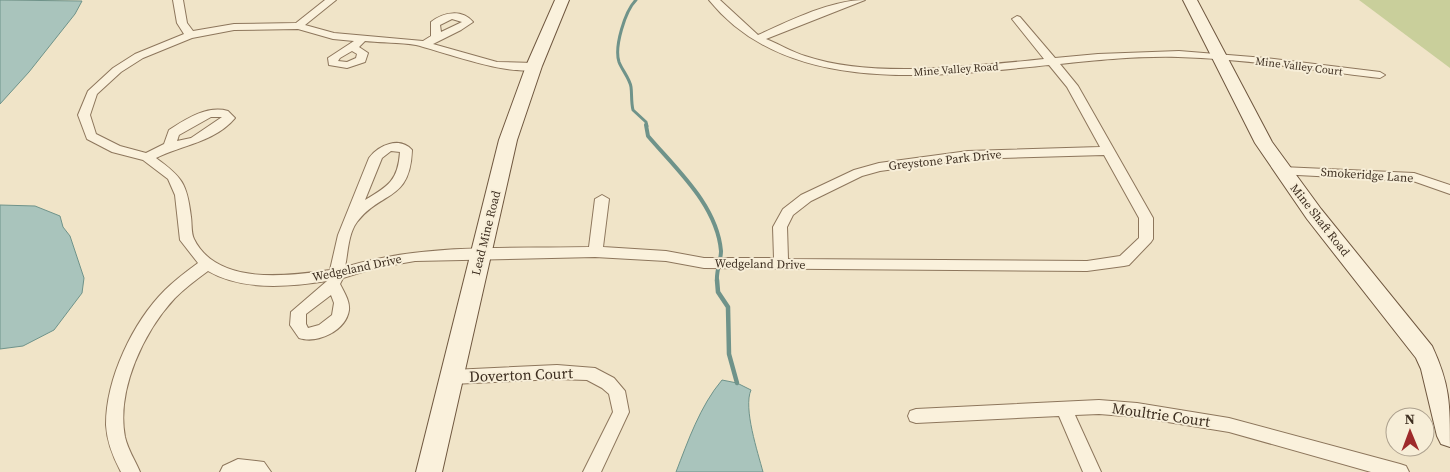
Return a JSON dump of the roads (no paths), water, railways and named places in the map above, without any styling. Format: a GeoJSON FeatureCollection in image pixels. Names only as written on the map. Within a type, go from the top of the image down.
{"type":"FeatureCollection","features":[{"type":"Feature","properties":{"kind":"main road","name":"Lead Mine Road"},"geometry":{"type":"LineString","coordinates":[[429,472],[508,140],[534,66],[562,0]]}},
{"type":"Feature","properties":{"kind":"main road","name":"Mine Shaft Road"},"geometry":{"type":"LineString","coordinates":[[1190,0],[1264,143],[1282,171],[1424,352],[1444,390],[1450,436]]}},
{"type":"Feature","properties":{"kind":"street"},"geometry":{"type":"LineString","coordinates":[[178,0],[182,23],[190,35]]}},
{"type":"Feature","properties":{"kind":"street"},"geometry":{"type":"LineString","coordinates":[[298,26],[328,0]]}},
{"type":"Feature","properties":{"kind":"street","name":"Mine Valley Road"},"geometry":{"type":"LineString","coordinates":[[714,0],[727,18],[743,31],[769,47],[810,61],[884,73],[959,70],[1114,55],[1218,56]]}},
{"type":"Feature","properties":{"kind":"street"},"geometry":{"type":"LineString","coordinates":[[757,39],[798,21],[860,0]]}},
{"type":"Feature","properties":{"kind":"street"},"geometry":{"type":"LineString","coordinates":[[1016,19],[1052,61]]}},
{"type":"Feature","properties":{"kind":"street","name":"Wedgeland Drive"},"geometry":{"type":"LineString","coordinates":[[534,66],[497,66],[426,44],[402,40],[358,44],[298,26],[258,25],[234,27],[190,35],[139,56],[117,70],[92,93],[84,115],[91,136],[116,149],[147,157],[173,177],[182,195],[188,240],[207,264],[224,274],[255,279],[292,281],[334,280],[375,262],[415,256],[480,254],[595,252],[666,256],[704,264],[782,265],[1087,266],[1124,261],[1146,239],[1146,218],[1072,86],[1052,61]]}},
{"type":"Feature","properties":{"kind":"street"},"geometry":{"type":"LineString","coordinates":[[426,44],[436,36]]}},
{"type":"Feature","properties":{"kind":"street","name":"Mine Valley Court"},"geometry":{"type":"LineString","coordinates":[[1218,56],[1380,75]]}},
{"type":"Feature","properties":{"kind":"street"},"geometry":{"type":"LineString","coordinates":[[147,157],[170,146]]}},
{"type":"Feature","properties":{"kind":"street"},"geometry":{"type":"LineString","coordinates":[[334,280],[344,238],[378,154],[390,147],[400,146],[406,150],[407,159],[397,187],[352,219]]}},
{"type":"Feature","properties":{"kind":"street","name":"Greystone Park Drive"},"geometry":{"type":"LineString","coordinates":[[782,265],[779,242],[780,228],[788,212],[806,198],[858,173],[879,167],[968,155],[1108,151]]}},
{"type":"Feature","properties":{"kind":"street","name":"Smokeridge Lane"},"geometry":{"type":"LineString","coordinates":[[1282,171],[1414,177],[1450,190]]}},
{"type":"Feature","properties":{"kind":"street"},"geometry":{"type":"LineString","coordinates":[[595,252],[602,199]]}},
{"type":"Feature","properties":{"kind":"street"},"geometry":{"type":"LineString","coordinates":[[131,472],[120,454],[114,424],[128,363],[154,314],[171,294],[207,264]]}},
{"type":"Feature","properties":{"kind":"street","name":"Doverton Court"},"geometry":{"type":"LineString","coordinates":[[452,378],[565,372],[589,373],[608,382],[616,392],[621,412],[592,472]]}},
{"type":"Feature","properties":{"kind":"street","name":"Moultrie Court"},"geometry":{"type":"LineString","coordinates":[[916,416],[1099,407],[1137,410],[1211,422],[1400,472]]}},
{"type":"Feature","properties":{"kind":"street"},"geometry":{"type":"LineString","coordinates":[[1064,409],[1092,472]]}},
{"type":"Feature","properties":{"kind":"street"},"geometry":{"type":"LineString","coordinates":[[229,472],[238,468],[258,468],[262,472]]}},
{"type":"Feature","properties":{"kind":"water"},"geometry":{"type":"Polygon","coordinates":[[[0,0],[82,1],[75,14],[29,72],[0,104],[0,0]]]}},
{"type":"Feature","properties":{"kind":"water"},"geometry":{"type":"Polygon","coordinates":[[[0,205],[35,206],[60,216],[63,227],[70,236],[84,278],[82,293],[54,330],[23,346],[0,349],[0,205]]]}},
{"type":"Feature","properties":{"kind":"water"},"geometry":{"type":"Polygon","coordinates":[[[722,380],[737,383],[751,390],[749,398],[750,419],[763,472],[676,472],[701,412],[722,380]]]}},
{"type":"Feature","properties":{"kind":"waterway"},"geometry":{"type":"LineString","coordinates":[[636,0],[624,20],[619,39],[618,55],[619,62],[630,84],[633,110],[646,122],[647,126]]}},
{"type":"Feature","properties":{"kind":"waterway"},"geometry":{"type":"LineString","coordinates":[[646,125],[648,136],[694,189],[712,218],[718,234],[721,251],[717,280]]}},
{"type":"Feature","properties":{"kind":"waterway"},"geometry":{"type":"LineString","coordinates":[[717,280],[718,292],[728,307],[729,354],[737,383]]}}]}
